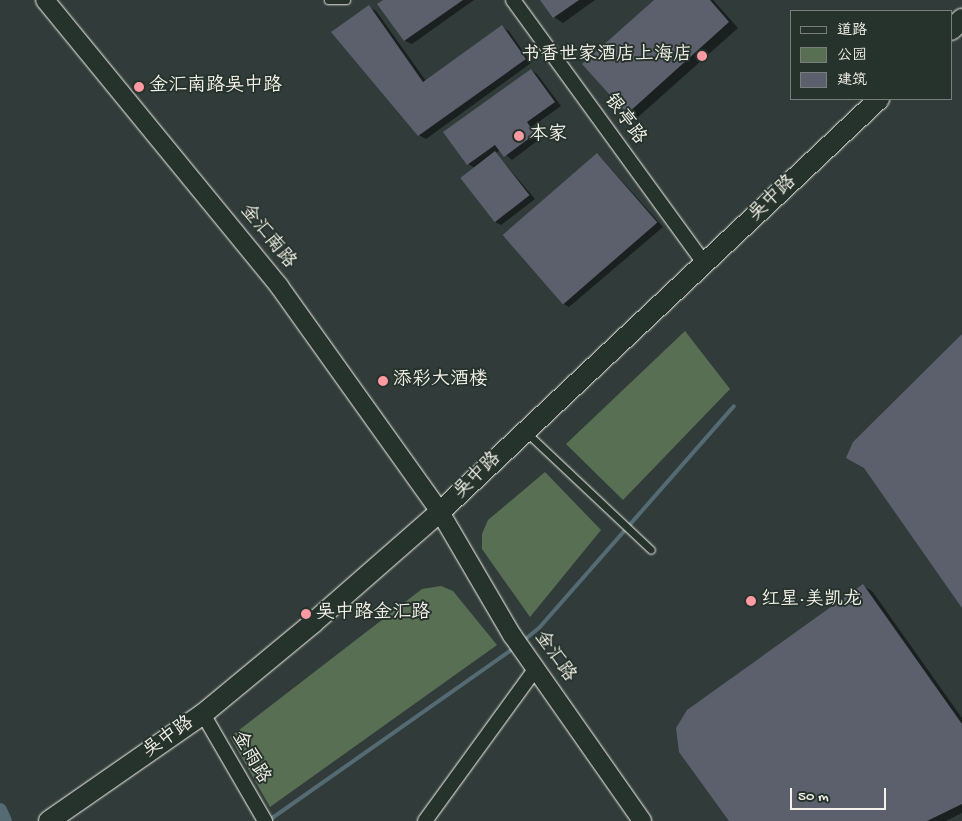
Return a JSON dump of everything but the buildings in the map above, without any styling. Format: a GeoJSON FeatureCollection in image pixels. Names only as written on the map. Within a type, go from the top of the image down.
{"type":"FeatureCollection","features":[{"type":"Feature","properties":{"kind":"main road"},"geometry":{"type":"LineString","coordinates":[[952,29],[962,19]]}},
{"type":"Feature","properties":{"kind":"main road","name":"吴中路"},"geometry":{"type":"LineString","coordinates":[[49,821],[203,714],[440,512],[878,100]]}},
{"type":"Feature","properties":{"kind":"street","name":"金汇南路"},"geometry":{"type":"LineString","coordinates":[[45,0],[279,286],[440,512]]}},
{"type":"Feature","properties":{"kind":"street","name":"银亭路"},"geometry":{"type":"LineString","coordinates":[[513,0],[704,263]]}},
{"type":"Feature","properties":{"kind":"street","name":"金汇路"},"geometry":{"type":"LineString","coordinates":[[440,512],[512,635],[642,821]]}},
{"type":"Feature","properties":{"kind":"street"},"geometry":{"type":"LineString","coordinates":[[425,821],[532,663]]}},
{"type":"Feature","properties":{"kind":"street","name":"金雨路"},"geometry":{"type":"LineString","coordinates":[[203,714],[263,818]]}},
{"type":"Feature","properties":{"kind":"lane"},"geometry":{"type":"LineString","coordinates":[[328,0],[346,0]]}},
{"type":"Feature","properties":{"kind":"lane"},"geometry":{"type":"LineString","coordinates":[[524,431],[651,550]]}},
{"type":"Feature","properties":{"kind":"green space"},"geometry":{"type":"Polygon","coordinates":[[[685,331],[730,389],[623,500],[566,444],[685,331]]]}},
{"type":"Feature","properties":{"kind":"green space"},"geometry":{"type":"Polygon","coordinates":[[[545,472],[601,530],[530,617],[482,549],[482,534],[488,520],[545,472]]]}},
{"type":"Feature","properties":{"kind":"green space"},"geometry":{"type":"Polygon","coordinates":[[[441,586],[453,591],[497,645],[270,807],[230,737],[422,589],[441,586]]]}},
{"type":"Feature","properties":{"kind":"waterway"},"geometry":{"type":"LineString","coordinates":[[523,641],[539,628],[734,406]]}},
{"type":"Feature","properties":{"kind":"waterway"},"geometry":{"type":"LineString","coordinates":[[268,821],[516,647]]}},
{"type":"Feature","properties":{"kind":"waterway"},"geometry":{"type":"LineString","coordinates":[[0,810],[5,821]]}},
{"type":"Feature","properties":{"kind":"place","name":"书香世家酒店上海店"},"geometry":{"type":"Point","coordinates":[702,56]}},
{"type":"Feature","properties":{"kind":"place","name":"金汇南路吴中路"},"geometry":{"type":"Point","coordinates":[139,87]}},
{"type":"Feature","properties":{"kind":"place","name":"本家"},"geometry":{"type":"Point","coordinates":[519,136]}},
{"type":"Feature","properties":{"kind":"place","name":"添彩大酒楼"},"geometry":{"type":"Point","coordinates":[383,381]}},
{"type":"Feature","properties":{"kind":"place","name":"红星·美凯龙"},"geometry":{"type":"Point","coordinates":[751,601]}},
{"type":"Feature","properties":{"kind":"place","name":"吴中路金汇路"},"geometry":{"type":"Point","coordinates":[306,614]}}]}
